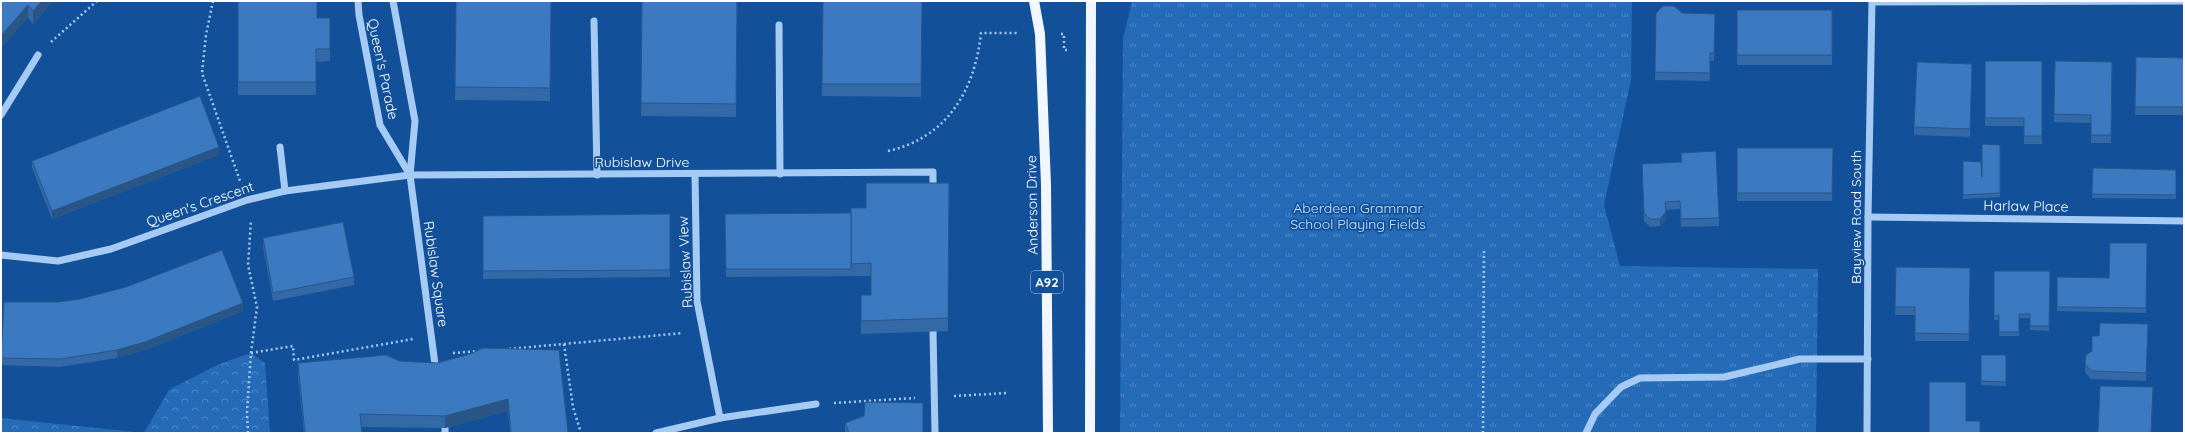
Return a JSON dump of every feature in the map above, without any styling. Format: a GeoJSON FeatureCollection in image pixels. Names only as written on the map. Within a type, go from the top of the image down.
{"type":"FeatureCollection","features":[{"type":"Feature","properties":{"kind":"main road","name":"Anderson Drive"},"geometry":{"type":"LineString","coordinates":[[1034,1],[1040,34],[1046,177],[1048,433]]}},
{"type":"Feature","properties":{"kind":"main road"},"geometry":{"type":"LineString","coordinates":[[1090,433],[1091,1]]}},
{"type":"Feature","properties":{"kind":"street","name":"Queen's Parade"},"geometry":{"type":"LineString","coordinates":[[358,1],[359,15],[380,125],[410,175]]}},
{"type":"Feature","properties":{"kind":"street","name":"Queen's Parade"},"geometry":{"type":"LineString","coordinates":[[393,1],[414,121],[410,175]]}},
{"type":"Feature","properties":{"kind":"street"},"geometry":{"type":"LineString","coordinates":[[1872,2],[2184,1]]}},
{"type":"Feature","properties":{"kind":"street","name":"Bayview Road South"},"geometry":{"type":"LineString","coordinates":[[1868,433],[1868,217],[1872,2]]}},
{"type":"Feature","properties":{"kind":"street"},"geometry":{"type":"LineString","coordinates":[[594,21],[597,175]]}},
{"type":"Feature","properties":{"kind":"street"},"geometry":{"type":"LineString","coordinates":[[779,25],[780,174]]}},
{"type":"Feature","properties":{"kind":"street"},"geometry":{"type":"LineString","coordinates":[[1,115],[38,55]]}},
{"type":"Feature","properties":{"kind":"street"},"geometry":{"type":"LineString","coordinates":[[280,147],[284,192]]}},
{"type":"Feature","properties":{"kind":"street","name":"Rubislaw Drive"},"geometry":{"type":"LineString","coordinates":[[410,175],[933,172],[933,196]]}},
{"type":"Feature","properties":{"kind":"street","name":"Rubislaw View"},"geometry":{"type":"LineString","coordinates":[[695,174],[698,301],[720,418]]}},
{"type":"Feature","properties":{"kind":"street","name":"Queen's Crescent"},"geometry":{"type":"LineString","coordinates":[[1,255],[58,261],[112,249],[247,200],[284,192],[410,175]]}},
{"type":"Feature","properties":{"kind":"street","name":"Rubislaw Square"},"geometry":{"type":"LineString","coordinates":[[410,175],[437,376]]}},
{"type":"Feature","properties":{"kind":"street","name":"Harlaw Place"},"geometry":{"type":"LineString","coordinates":[[1868,217],[2184,221]]}},
{"type":"Feature","properties":{"kind":"street"},"geometry":{"type":"LineString","coordinates":[[933,331],[935,433]]}},
{"type":"Feature","properties":{"kind":"street"},"geometry":{"type":"LineString","coordinates":[[1586,433],[1595,414],[1621,387],[1640,378],[1724,377],[1800,359],[1868,359]]}},
{"type":"Feature","properties":{"kind":"street"},"geometry":{"type":"LineString","coordinates":[[656,433],[720,418],[816,404]]}},
{"type":"Feature","properties":{"kind":"path"},"geometry":{"type":"LineString","coordinates":[[38,55],[97,1]]}},
{"type":"Feature","properties":{"kind":"path"},"geometry":{"type":"LineString","coordinates":[[213,1],[206,35],[202,73],[247,200],[251,218],[248,266],[257,308],[251,353],[247,412],[248,433]]}},
{"type":"Feature","properties":{"kind":"path"},"geometry":{"type":"LineString","coordinates":[[881,153],[906,147],[934,130],[957,107],[970,80],[978,54],[981,33]]}},
{"type":"Feature","properties":{"kind":"path"},"geometry":{"type":"LineString","coordinates":[[1483,433],[1484,249]]}},
{"type":"Feature","properties":{"kind":"path"},"geometry":{"type":"LineString","coordinates":[[503,349],[673,334]]}},
{"type":"Feature","properties":{"kind":"path"},"geometry":{"type":"LineString","coordinates":[[251,353],[293,346],[294,360],[431,336]]}},
{"type":"Feature","properties":{"kind":"path"},"geometry":{"type":"LineString","coordinates":[[564,344],[574,407],[581,433]]}},
{"type":"Feature","properties":{"kind":"path"},"geometry":{"type":"LineString","coordinates":[[434,355],[487,350]]}},
{"type":"Feature","properties":{"kind":"path"},"geometry":{"type":"LineString","coordinates":[[816,404],[1007,393]]}},
{"type":"Feature","properties":{"kind":"green space","name":"Aberdeen Grammar School Playing Fields"},"geometry":{"type":"Polygon","coordinates":[[[1132,1],[1632,1],[1631,80],[1604,205],[1620,266],[1818,269],[1816,433],[1120,433],[1123,39],[1132,1]]]}},
{"type":"Feature","properties":{"kind":"green space"},"geometry":{"type":"Polygon","coordinates":[[[251,353],[265,363],[270,433],[144,433],[169,390],[217,365],[251,353]]]}},
{"type":"Feature","properties":{"kind":"green space"},"geometry":{"type":"Polygon","coordinates":[[[1,418],[144,433],[1,433],[1,418]]]}},
{"type":"Feature","properties":{"kind":"building"},"geometry":{"type":"Polygon","coordinates":[[[1,1],[42,1],[33,11],[28,5],[1,36],[1,1]]]}},
{"type":"Feature","properties":{"kind":"building"},"geometry":{"type":"Polygon","coordinates":[[[238,1],[317,1],[317,18],[330,18],[330,49],[316,49],[316,82],[238,82],[238,1]]]}},
{"type":"Feature","properties":{"kind":"building"},"geometry":{"type":"Polygon","coordinates":[[[456,1],[551,1],[550,88],[455,87],[456,1]]]}},
{"type":"Feature","properties":{"kind":"building"},"geometry":{"type":"Polygon","coordinates":[[[642,1],[737,1],[736,104],[641,103],[642,1]]]}},
{"type":"Feature","properties":{"kind":"building"},"geometry":{"type":"Polygon","coordinates":[[[823,1],[922,1],[921,84],[822,84],[823,1]]]}},
{"type":"Feature","properties":{"kind":"building"},"geometry":{"type":"Polygon","coordinates":[[[1663,6],[1674,6],[1682,13],[1715,14],[1714,53],[1710,53],[1710,73],[1655,72],[1656,13],[1663,6]]]}},
{"type":"Feature","properties":{"kind":"building"},"geometry":{"type":"Polygon","coordinates":[[[1737,10],[1832,10],[1832,55],[1737,55],[1737,10]]]}},
{"type":"Feature","properties":{"kind":"building"},"geometry":{"type":"Polygon","coordinates":[[[2136,57],[2184,58],[2184,107],[2135,107],[2136,57]]]}},
{"type":"Feature","properties":{"kind":"building"},"geometry":{"type":"Polygon","coordinates":[[[1985,61],[2042,61],[2042,136],[2024,136],[2024,118],[1985,118],[1985,61]]]}},
{"type":"Feature","properties":{"kind":"building"},"geometry":{"type":"Polygon","coordinates":[[[2055,61],[2112,62],[2111,135],[2091,135],[2091,115],[2054,114],[2055,61]]]}},
{"type":"Feature","properties":{"kind":"building"},"geometry":{"type":"Polygon","coordinates":[[[1917,62],[1972,64],[1970,129],[1914,127],[1917,62]]]}},
{"type":"Feature","properties":{"kind":"building"},"geometry":{"type":"Polygon","coordinates":[[[200,96],[219,147],[52,211],[32,161],[200,96]]]}},
{"type":"Feature","properties":{"kind":"building"},"geometry":{"type":"Polygon","coordinates":[[[1982,144],[2000,145],[2000,193],[1963,195],[1963,161],[1981,162],[1982,177],[1982,144]]]}},
{"type":"Feature","properties":{"kind":"building"},"geometry":{"type":"Polygon","coordinates":[[[1737,148],[1833,148],[1832,193],[1737,193],[1737,148]]]}},
{"type":"Feature","properties":{"kind":"building"},"geometry":{"type":"Polygon","coordinates":[[[1716,151],[1719,218],[1681,219],[1680,201],[1665,202],[1666,212],[1660,219],[1650,219],[1644,213],[1642,164],[1682,162],[1681,153],[1716,151]]]}},
{"type":"Feature","properties":{"kind":"building"},"geometry":{"type":"Polygon","coordinates":[[[2093,168],[2176,170],[2176,195],[2092,194],[2093,168]]]}},
{"type":"Feature","properties":{"kind":"building"},"geometry":{"type":"Polygon","coordinates":[[[866,183],[949,183],[948,318],[861,321],[861,295],[871,295],[871,263],[851,264],[851,208],[866,208],[866,183]]]}},
{"type":"Feature","properties":{"kind":"building"},"geometry":{"type":"Polygon","coordinates":[[[851,213],[851,269],[726,269],[725,214],[851,213]]]}},
{"type":"Feature","properties":{"kind":"building"},"geometry":{"type":"Polygon","coordinates":[[[670,214],[670,270],[483,271],[483,216],[670,214]]]}},
{"type":"Feature","properties":{"kind":"building"},"geometry":{"type":"Polygon","coordinates":[[[343,222],[354,277],[273,293],[263,238],[343,222]]]}},
{"type":"Feature","properties":{"kind":"building"},"geometry":{"type":"Polygon","coordinates":[[[2110,243],[2147,243],[2146,308],[2057,307],[2057,277],[2109,278],[2110,243]]]}},
{"type":"Feature","properties":{"kind":"building"},"geometry":{"type":"Polygon","coordinates":[[[222,250],[243,303],[145,342],[117,350],[60,359],[1,358],[4,302],[58,302],[80,299],[126,287],[222,250]]]}},
{"type":"Feature","properties":{"kind":"building"},"geometry":{"type":"Polygon","coordinates":[[[1896,267],[1970,268],[1969,334],[1915,333],[1915,307],[1895,307],[1896,267]]]}},
{"type":"Feature","properties":{"kind":"building"},"geometry":{"type":"Polygon","coordinates":[[[1994,271],[2050,271],[2049,326],[2030,326],[2030,314],[2019,314],[2019,332],[1999,332],[1999,315],[1994,316],[1994,271]]]}},
{"type":"Feature","properties":{"kind":"building"},"geometry":{"type":"Polygon","coordinates":[[[2100,323],[2148,324],[2146,373],[2091,371],[2085,364],[2086,355],[2092,351],[2092,336],[2099,336],[2100,323]]]}},
{"type":"Feature","properties":{"kind":"building"},"geometry":{"type":"Polygon","coordinates":[[[483,348],[559,350],[568,433],[511,433],[508,399],[445,416],[360,414],[362,433],[305,433],[298,363],[386,355],[399,361],[437,363],[470,354],[483,348]]]}},
{"type":"Feature","properties":{"kind":"building"},"geometry":{"type":"Polygon","coordinates":[[[1981,355],[2006,355],[2006,382],[1981,381],[1981,355]]]}},
{"type":"Feature","properties":{"kind":"building"},"geometry":{"type":"Polygon","coordinates":[[[1929,382],[1966,382],[1966,421],[1980,421],[1980,433],[1929,433],[1929,382]]]}},
{"type":"Feature","properties":{"kind":"building"},"geometry":{"type":"Polygon","coordinates":[[[2100,386],[2153,387],[2151,433],[2098,433],[2100,386]]]}},
{"type":"Feature","properties":{"kind":"building"},"geometry":{"type":"Polygon","coordinates":[[[865,402],[923,403],[923,433],[849,433],[845,423],[864,416],[865,402]]]}}]}
